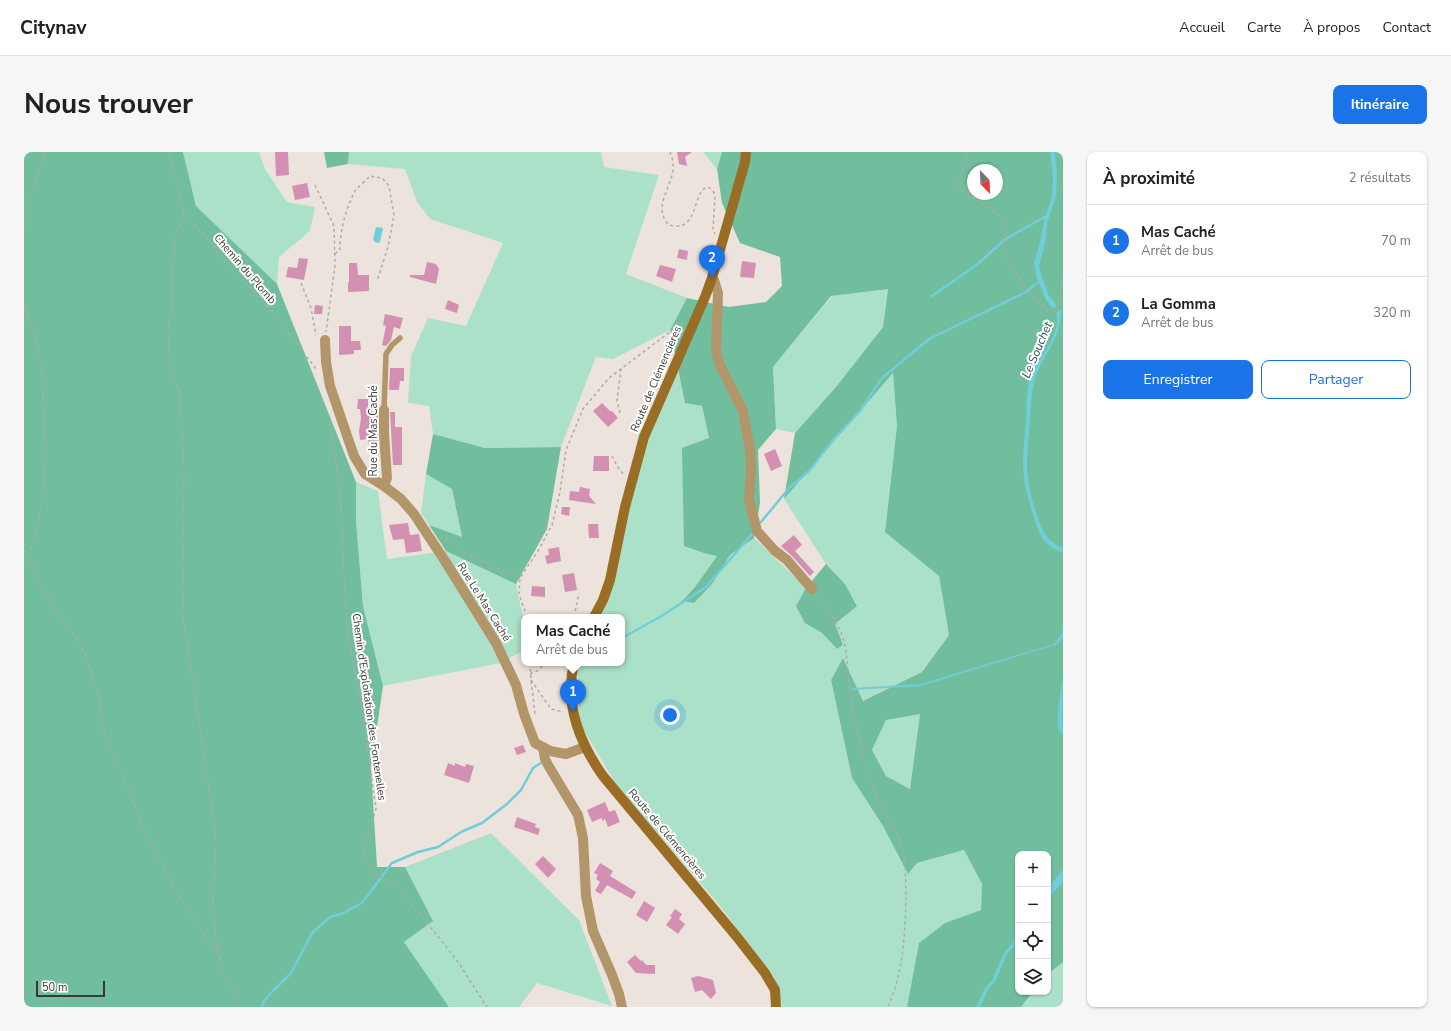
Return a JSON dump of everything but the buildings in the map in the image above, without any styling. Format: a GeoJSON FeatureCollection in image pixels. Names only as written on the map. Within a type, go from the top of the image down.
{"type":"FeatureCollection","features":[{"type":"Feature","properties":{"kind":"street","name":"Route de Clémencières"},"geometry":{"type":"LineString","coordinates":[[596,614],[604,600],[610,580],[632,481],[644,437],[696,314],[705,298],[722,244],[745,162],[746,152]]}},
{"type":"Feature","properties":{"kind":"street"},"geometry":{"type":"LineString","coordinates":[[712,278],[718,293],[716,351],[720,365],[743,411],[750,450],[751,469],[749,499],[757,531],[774,550],[787,560],[812,589]]}},
{"type":"Feature","properties":{"kind":"street","name":"Rue du Mas Caché"},"geometry":{"type":"LineString","coordinates":[[321,340],[330,386],[354,456],[364,474],[384,486],[387,478],[384,410]]}},
{"type":"Feature","properties":{"kind":"street","name":"Rue Le Mas Caché"},"geometry":{"type":"LineString","coordinates":[[384,486],[401,499],[422,526],[496,642],[516,685],[524,714],[535,743],[543,747]]}},
{"type":"Feature","properties":{"kind":"street","name":"Route de Clémencières"},"geometry":{"type":"LineString","coordinates":[[573,666],[571,689],[573,715],[577,730],[585,747],[603,776],[737,937],[765,973],[775,990],[776,1007]]}},
{"type":"Feature","properties":{"kind":"street"},"geometry":{"type":"LineString","coordinates":[[543,747],[550,751],[566,754],[585,747]]}},
{"type":"Feature","properties":{"kind":"street"},"geometry":{"type":"LineString","coordinates":[[543,747],[544,759],[578,815],[583,838],[586,896],[593,931],[612,975],[622,1007]]}},
{"type":"Feature","properties":{"kind":"lane","name":"Rue du Mas Caché"},"geometry":{"type":"LineString","coordinates":[[384,410],[386,354],[392,345],[400,338]]}},
{"type":"Feature","properties":{"kind":"path"},"geometry":{"type":"LineString","coordinates":[[24,228],[26,214],[30,205],[29,202],[45,152]]}},
{"type":"Feature","properties":{"kind":"path","name":"Chemin du Plomb"},"geometry":{"type":"LineString","coordinates":[[169,152],[184,213],[219,252],[234,272],[260,296],[330,386]]}},
{"type":"Feature","properties":{"kind":"path"},"geometry":{"type":"LineString","coordinates":[[670,152],[674,169],[661,207],[662,215],[667,222],[673,226],[685,224],[693,213],[701,192],[704,188],[711,188],[714,191],[715,197],[713,230],[715,237],[722,244]]}},
{"type":"Feature","properties":{"kind":"path"},"geometry":{"type":"LineString","coordinates":[[966,152],[968,160],[967,164],[958,179],[958,183],[962,190],[968,195],[986,205],[1005,221],[1007,228],[1004,240],[1005,254],[1009,264],[1028,290],[1050,313],[1058,308],[1063,277]]}},
{"type":"Feature","properties":{"kind":"path"},"geometry":{"type":"LineString","coordinates":[[335,254],[340,249],[340,239],[346,214],[356,191],[370,176],[382,178],[389,186],[394,214],[388,248],[377,281]]}},
{"type":"Feature","properties":{"kind":"path"},"geometry":{"type":"LineString","coordinates":[[315,185],[334,226],[335,266],[321,340]]}},
{"type":"Feature","properties":{"kind":"path"},"geometry":{"type":"LineString","coordinates":[[184,213],[176,235],[172,271],[172,305],[168,328],[170,370],[179,389],[184,469],[183,619],[216,840],[213,893],[214,924],[222,974],[232,987],[242,1007]]}},
{"type":"Feature","properties":{"kind":"path"},"geometry":{"type":"LineString","coordinates":[[301,283],[321,340]]}},
{"type":"Feature","properties":{"kind":"path"},"geometry":{"type":"LineString","coordinates":[[24,304],[38,344],[42,365],[46,448],[43,494],[35,536],[29,557]]}},
{"type":"Feature","properties":{"kind":"path"},"geometry":{"type":"LineString","coordinates":[[525,614],[519,594],[520,578],[538,551],[552,525],[560,492],[566,450],[583,409],[609,378],[692,315],[696,314]]}},
{"type":"Feature","properties":{"kind":"path"},"geometry":{"type":"LineString","coordinates":[[620,413],[617,401],[621,369]]}},
{"type":"Feature","properties":{"kind":"path","name":"Chemin d'Exploitation des Fontenelles"},"geometry":{"type":"LineString","coordinates":[[331,420],[341,504],[345,600],[350,648],[361,702],[376,809],[365,844],[365,859],[370,872],[396,886],[437,935],[460,965],[487,1007]]}},
{"type":"Feature","properties":{"kind":"path"},"geometry":{"type":"LineString","coordinates":[[612,456],[622,474],[632,481]]}},
{"type":"Feature","properties":{"kind":"path"},"geometry":{"type":"LineString","coordinates":[[422,526],[428,528],[461,550],[493,567],[520,578]]}},
{"type":"Feature","properties":{"kind":"path"},"geometry":{"type":"LineString","coordinates":[[24,550],[29,557],[40,584],[78,640],[86,656],[99,696],[105,738],[148,838],[180,898],[219,956]]}},
{"type":"Feature","properties":{"kind":"path"},"geometry":{"type":"LineString","coordinates":[[812,589],[836,621],[843,638],[847,654],[849,685],[859,738],[867,768],[878,798],[898,837],[905,862],[905,922],[903,958],[897,983],[888,1007]]}},
{"type":"Feature","properties":{"kind":"path"},"geometry":{"type":"LineString","coordinates":[[575,614],[579,593]]}},
{"type":"Feature","properties":{"kind":"path"},"geometry":{"type":"LineString","coordinates":[[530,666],[536,717]]}},
{"type":"Feature","properties":{"kind":"path"},"geometry":{"type":"LineString","coordinates":[[530,674],[538,670],[541,666]]}},
{"type":"Feature","properties":{"kind":"path"},"geometry":{"type":"LineString","coordinates":[[531,680],[551,709],[573,715]]}},
{"type":"Feature","properties":{"kind":"green space"},"geometry":{"type":"Polygon","coordinates":[[[24,152],[183,152],[196,206],[277,284],[356,482],[356,521],[363,606],[383,686],[371,768],[377,867],[405,867],[433,921],[404,942],[449,1007],[24,1007],[24,152]]]}},
{"type":"Feature","properties":{"kind":"green space"},"geometry":{"type":"Polygon","coordinates":[[[183,152],[259,152],[265,169],[287,202],[315,207],[310,231],[279,257],[277,284],[196,206],[183,152]]]}},
{"type":"Feature","properties":{"kind":"green space"},"geometry":{"type":"Polygon","coordinates":[[[324,152],[349,152],[348,164],[327,168],[324,152]]]}},
{"type":"Feature","properties":{"kind":"green space"},"geometry":{"type":"Polygon","coordinates":[[[349,152],[601,152],[604,167],[659,175],[626,274],[687,298],[670,330],[613,359],[596,357],[561,447],[485,448],[433,434],[429,406],[408,403],[411,356],[428,318],[466,326],[503,243],[430,219],[417,202],[405,169],[348,164],[349,152]]]}},
{"type":"Feature","properties":{"kind":"green space"},"geometry":{"type":"Polygon","coordinates":[[[703,152],[722,152],[717,169],[703,152]]]}},
{"type":"Feature","properties":{"kind":"green space"},"geometry":{"type":"Polygon","coordinates":[[[722,152],[1063,152],[1063,962],[1051,972],[1051,851],[1015,851],[1015,995],[1031,995],[1021,1007],[907,1007],[919,943],[945,923],[981,910],[982,884],[964,850],[917,863],[908,874],[883,826],[852,778],[831,680],[843,658],[863,701],[922,672],[949,635],[939,576],[885,532],[897,426],[893,373],[784,499],[795,433],[836,387],[883,327],[888,289],[831,296],[773,367],[776,429],[758,450],[760,503],[754,538],[730,555],[712,584],[694,603],[682,601],[695,587],[717,556],[684,546],[682,448],[709,438],[702,406],[685,403],[670,330],[687,298],[729,307],[766,302],[782,286],[780,257],[740,243],[722,203],[717,169],[722,152]],[[920,714],[886,720],[872,750],[886,776],[910,789],[920,714]]]}},
{"type":"Feature","properties":{"kind":"green space"},"geometry":{"type":"Polygon","coordinates":[[[888,288],[883,327],[836,387],[795,433],[776,429],[773,367],[832,296],[888,288]]]}},
{"type":"Feature","properties":{"kind":"green space"},"geometry":{"type":"Polygon","coordinates":[[[678,370],[685,403],[702,406],[709,438],[707,554],[717,556],[695,587],[682,600],[712,584],[730,555],[754,538],[806,588],[805,623],[822,633],[837,649],[843,645],[835,624],[857,605],[845,584],[826,564],[784,499],[893,373],[897,426],[885,531],[939,576],[949,635],[922,672],[863,701],[843,658],[831,680],[852,778],[883,826],[908,874],[917,863],[964,850],[982,884],[981,910],[945,923],[919,943],[907,1007],[782,1007],[774,977],[720,906],[617,786],[579,722],[578,666],[625,666],[625,614],[601,614],[605,606],[624,536],[638,435],[678,370]]]}},
{"type":"Feature","properties":{"kind":"green space"},"geometry":{"type":"Polygon","coordinates":[[[433,434],[485,448],[561,447],[547,529],[516,584],[446,551],[429,525],[462,537],[452,489],[426,474],[433,434]]]}},
{"type":"Feature","properties":{"kind":"green space"},"geometry":{"type":"Polygon","coordinates":[[[426,474],[452,489],[462,538],[429,525],[421,513],[426,474]]]}},
{"type":"Feature","properties":{"kind":"green space"},"geometry":{"type":"Polygon","coordinates":[[[356,482],[378,491],[387,559],[446,551],[516,584],[522,614],[521,614],[521,652],[501,663],[383,686],[363,606],[356,521],[356,482]]]}},
{"type":"Feature","properties":{"kind":"green space"},"geometry":{"type":"Polygon","coordinates":[[[826,564],[845,584],[857,606],[835,624],[843,645],[837,649],[822,633],[805,623],[796,606],[806,588],[826,564]]]}},
{"type":"Feature","properties":{"kind":"green space"},"geometry":{"type":"Polygon","coordinates":[[[920,713],[910,789],[886,776],[872,750],[886,720],[920,713]]]}},
{"type":"Feature","properties":{"kind":"green space"},"geometry":{"type":"Polygon","coordinates":[[[491,833],[579,920],[612,1006],[537,983],[519,1007],[449,1007],[404,942],[432,921],[405,867],[491,833]]]}},
{"type":"Feature","properties":{"kind":"green space"},"geometry":{"type":"Polygon","coordinates":[[[1063,962],[1063,1007],[1021,1007],[1031,995],[1051,995],[1051,972],[1063,962]]]}},
{"type":"Feature","properties":{"kind":"water"},"geometry":{"type":"Polygon","coordinates":[[[1050,152],[1055,152],[1057,175],[1056,197],[1047,223],[1046,239],[1039,267],[1048,294],[1057,306],[1053,309],[1046,300],[1039,283],[1032,288],[1031,287],[1038,282],[1034,264],[1044,221],[1052,197],[1053,175],[1050,152]]]}},
{"type":"Feature","properties":{"kind":"water"},"geometry":{"type":"Polygon","coordinates":[[[376,227],[383,228],[380,242],[377,243],[373,240],[376,227]]]}},
{"type":"Feature","properties":{"kind":"water"},"geometry":{"type":"Polygon","coordinates":[[[1061,309],[1059,328],[1035,379],[1031,400],[1027,473],[1030,492],[1040,523],[1050,540],[1063,548],[1063,553],[1050,546],[1042,538],[1027,495],[1023,461],[1027,394],[1030,379],[1056,329],[1056,313],[1061,309]]]}},
{"type":"Feature","properties":{"kind":"water"},"geometry":{"type":"Polygon","coordinates":[[[1063,624],[1063,637],[1056,645],[921,686],[852,690],[852,688],[921,684],[1054,644],[1062,634],[1063,624]]]}},
{"type":"Feature","properties":{"kind":"water"},"geometry":{"type":"Polygon","coordinates":[[[1063,679],[1063,734],[1059,731],[1058,718],[1063,679]]]}},
{"type":"Feature","properties":{"kind":"water"},"geometry":{"type":"Polygon","coordinates":[[[1063,869],[1063,882],[1051,895],[1051,885],[1063,869]]]}},
{"type":"Feature","properties":{"kind":"water"},"geometry":{"type":"Polygon","coordinates":[[[1015,941],[1015,946],[1007,953],[997,978],[990,986],[980,1007],[976,1007],[985,988],[992,980],[1005,951],[1015,941]]]}},
{"type":"Feature","properties":{"kind":"waterway"},"geometry":{"type":"LineString","coordinates":[[932,296],[978,264],[1004,240],[1048,215]]}},
{"type":"Feature","properties":{"kind":"waterway"},"geometry":{"type":"LineString","coordinates":[[761,522],[790,487],[809,471],[832,441],[860,411],[882,378],[929,339],[1028,291],[1033,286]]}},
{"type":"Feature","properties":{"kind":"waterway"},"geometry":{"type":"LineString","coordinates":[[625,636],[660,617],[706,587],[752,534]]}},
{"type":"Feature","properties":{"kind":"waterway"},"geometry":{"type":"LineString","coordinates":[[262,1007],[264,1001],[291,973],[312,933],[330,917],[341,914],[362,903],[392,863],[418,852],[438,847],[461,832],[482,823],[507,804],[521,790],[533,768],[541,763]]}},
{"type":"Feature","properties":{"kind":"place","name":"La Gomma"},"geometry":{"type":"Point","coordinates":[712,278]}},
{"type":"Feature","properties":{"kind":"place","name":"Mas Caché"},"geometry":{"type":"Point","coordinates":[573,712]}},
{"type":"Feature","properties":{"kind":"water label","name":"Le Souchet"},"geometry":{"type":"Point","coordinates":[1037,350]}}]}
